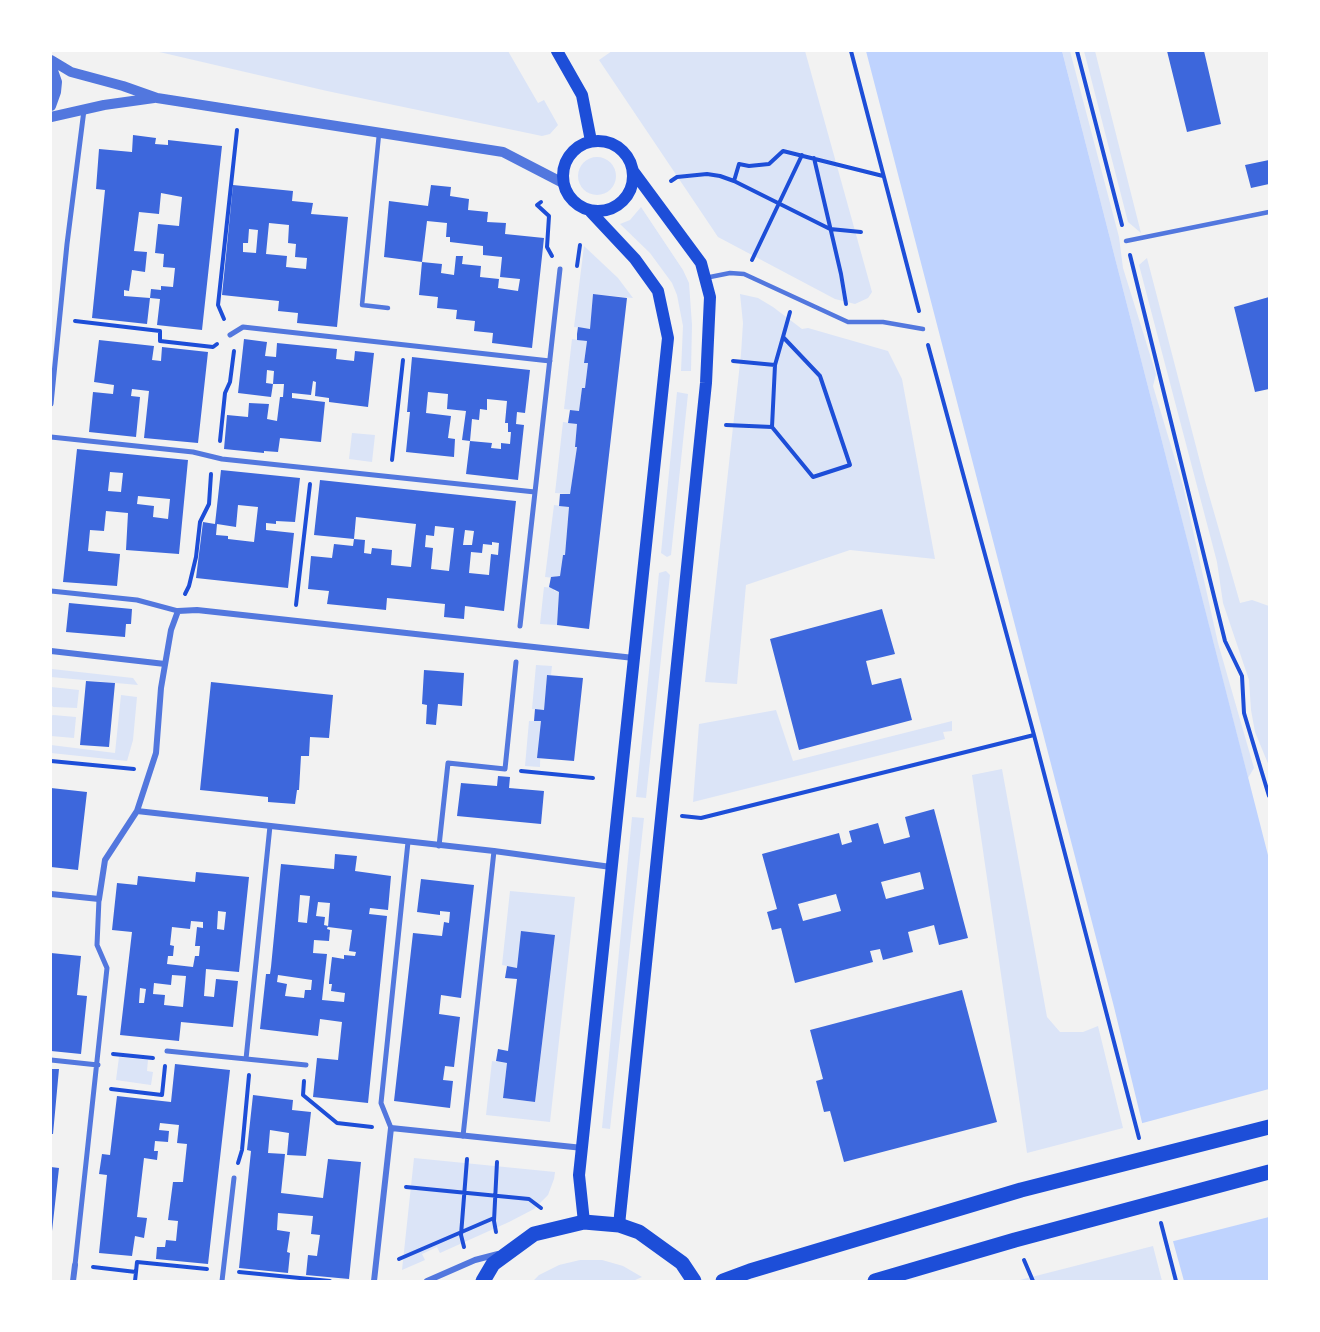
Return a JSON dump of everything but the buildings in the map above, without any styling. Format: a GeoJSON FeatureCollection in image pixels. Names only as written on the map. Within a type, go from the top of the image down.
{"type":"FeatureCollection","features":[{"type":"Feature","properties":{"kind":"main road"},"geometry":{"type":"LineString","coordinates":[[557,51],[582,95],[591,141]]}},
{"type":"Feature","properties":{"kind":"main road"},"geometry":{"type":"LineString","coordinates":[[584,1222],[579,1175],[668,338],[658,291],[635,259],[590,211],[572,201],[563,183],[562,174],[568,156],[574,149],[591,141],[601,141],[618,147],[701,263],[710,297],[706,383],[620,1225]]}},
{"type":"Feature","properties":{"kind":"main road"},"geometry":{"type":"LineString","coordinates":[[590,211],[612,208],[622,202],[633,182],[633,171]]}},
{"type":"Feature","properties":{"kind":"main road"},"geometry":{"type":"LineString","coordinates":[[723,1281],[1021,1190],[1269,1127]]}},
{"type":"Feature","properties":{"kind":"main road"},"geometry":{"type":"LineString","coordinates":[[875,1281],[1015,1240],[1269,1172]]}},
{"type":"Feature","properties":{"kind":"main road"},"geometry":{"type":"LineString","coordinates":[[483,1281],[493,1264],[534,1234],[584,1222],[620,1225],[639,1232],[682,1263],[694,1281]]}},
{"type":"Feature","properties":{"kind":"street"},"geometry":{"type":"LineString","coordinates":[[51,60],[70,72],[157,98],[503,152],[563,183]]}},
{"type":"Feature","properties":{"kind":"street"},"geometry":{"type":"LineString","coordinates":[[51,65],[57,82],[51,106]]}},
{"type":"Feature","properties":{"kind":"street"},"geometry":{"type":"LineString","coordinates":[[51,117],[104,105],[157,98]]}},
{"type":"Feature","properties":{"kind":"street"},"geometry":{"type":"LineString","coordinates":[[51,404],[54,352],[60,320],[84,110]]}},
{"type":"Feature","properties":{"kind":"street"},"geometry":{"type":"LineString","coordinates":[[520,626],[560,269]]}},
{"type":"Feature","properties":{"kind":"street"},"geometry":{"type":"LineString","coordinates":[[230,335],[243,327],[550,361]]}},
{"type":"Feature","properties":{"kind":"street"},"geometry":{"type":"LineString","coordinates":[[51,437],[193,452],[222,459],[535,492]]}},
{"type":"Feature","properties":{"kind":"street"},"geometry":{"type":"LineString","coordinates":[[51,591],[137,600],[178,611],[197,610],[634,658]]}},
{"type":"Feature","properties":{"kind":"street"},"geometry":{"type":"LineString","coordinates":[[73,1281],[107,968],[97,945],[99,899],[105,860],[137,811],[151,771],[156,753],[165,664],[171,630],[178,611]]}},
{"type":"Feature","properties":{"kind":"street"},"geometry":{"type":"LineString","coordinates":[[51,651],[165,664]]}},
{"type":"Feature","properties":{"kind":"street"},"geometry":{"type":"LineString","coordinates":[[439,846],[448,763],[505,769],[516,662]]}},
{"type":"Feature","properties":{"kind":"street"},"geometry":{"type":"LineString","coordinates":[[137,811],[494,851],[611,867]]}},
{"type":"Feature","properties":{"kind":"street"},"geometry":{"type":"LineString","coordinates":[[246,1059],[270,826]]}},
{"type":"Feature","properties":{"kind":"street"},"geometry":{"type":"LineString","coordinates":[[374,1281],[391,1128],[381,1103],[408,842]]}},
{"type":"Feature","properties":{"kind":"street"},"geometry":{"type":"LineString","coordinates":[[464,1136],[494,851]]}},
{"type":"Feature","properties":{"kind":"street"},"geometry":{"type":"LineString","coordinates":[[51,894],[99,899]]}},
{"type":"Feature","properties":{"kind":"street"},"geometry":{"type":"LineString","coordinates":[[167,1051],[306,1065]]}},
{"type":"Feature","properties":{"kind":"street"},"geometry":{"type":"LineString","coordinates":[[51,1060],[98,1065]]}},
{"type":"Feature","properties":{"kind":"street"},"geometry":{"type":"LineString","coordinates":[[391,1128],[583,1148]]}},
{"type":"Feature","properties":{"kind":"street"},"geometry":{"type":"LineString","coordinates":[[222,1281],[234,1178]]}},
{"type":"Feature","properties":{"kind":"street"},"geometry":{"type":"LineString","coordinates":[[428,1281],[475,1260],[511,1251]]}},
{"type":"Feature","properties":{"kind":"lane"},"geometry":{"type":"LineString","coordinates":[[380,134],[362,305],[388,308]]}},
{"type":"Feature","properties":{"kind":"lane"},"geometry":{"type":"LineString","coordinates":[[1126,241],[1269,212]]}},
{"type":"Feature","properties":{"kind":"lane"},"geometry":{"type":"LineString","coordinates":[[705,278],[730,273],[744,274],[848,322],[883,322],[923,329]]}},
{"type":"Feature","properties":{"kind":"path"},"geometry":{"type":"LineString","coordinates":[[851,51],[1109,1023]]}},
{"type":"Feature","properties":{"kind":"path"},"geometry":{"type":"LineString","coordinates":[[1077,51],[1225,641],[1242,676],[1244,713],[1269,796]]}},
{"type":"Feature","properties":{"kind":"path"},"geometry":{"type":"LineString","coordinates":[[178,611],[189,586],[196,557],[200,522],[208,504],[212,467],[219,448],[225,393],[230,382],[235,346],[218,305],[239,112]]}},
{"type":"Feature","properties":{"kind":"path"},"geometry":{"type":"LineString","coordinates":[[734,181],[739,164],[749,166],[769,164],[783,151],[883,176]]}},
{"type":"Feature","properties":{"kind":"path"},"geometry":{"type":"LineString","coordinates":[[752,260],[802,155]]}},
{"type":"Feature","properties":{"kind":"path"},"geometry":{"type":"LineString","coordinates":[[814,158],[841,274],[847,311]]}},
{"type":"Feature","properties":{"kind":"path"},"geometry":{"type":"LineString","coordinates":[[671,181],[677,177],[707,174],[734,181],[830,229],[861,232]]}},
{"type":"Feature","properties":{"kind":"path"},"geometry":{"type":"LineString","coordinates":[[541,202],[537,205],[549,216],[547,247],[560,269]]}},
{"type":"Feature","properties":{"kind":"path"},"geometry":{"type":"LineString","coordinates":[[783,337],[820,376],[849,465],[813,477],[772,427],[775,365],[790,312]]}},
{"type":"Feature","properties":{"kind":"path"},"geometry":{"type":"LineString","coordinates":[[60,320],[160,331],[160,341],[213,347],[230,335]]}},
{"type":"Feature","properties":{"kind":"path"},"geometry":{"type":"LineString","coordinates":[[391,477],[405,345]]}},
{"type":"Feature","properties":{"kind":"path"},"geometry":{"type":"LineString","coordinates":[[733,360],[775,365]]}},
{"type":"Feature","properties":{"kind":"path"},"geometry":{"type":"LineString","coordinates":[[726,425],[772,427]]}},
{"type":"Feature","properties":{"kind":"path"},"geometry":{"type":"LineString","coordinates":[[296,605],[312,468]]}},
{"type":"Feature","properties":{"kind":"path"},"geometry":{"type":"LineString","coordinates":[[682,816],[701,819],[1034,735]]}},
{"type":"Feature","properties":{"kind":"path"},"geometry":{"type":"LineString","coordinates":[[51,761],[151,771]]}},
{"type":"Feature","properties":{"kind":"path"},"geometry":{"type":"LineString","coordinates":[[505,769],[593,778]]}},
{"type":"Feature","properties":{"kind":"path"},"geometry":{"type":"LineString","coordinates":[[95,1088],[162,1095],[167,1051]]}},
{"type":"Feature","properties":{"kind":"path"},"geometry":{"type":"LineString","coordinates":[[99,1052],[166,1059]]}},
{"type":"Feature","properties":{"kind":"path"},"geometry":{"type":"LineString","coordinates":[[234,1178],[242,1150],[249,1076],[246,1059]]}},
{"type":"Feature","properties":{"kind":"path"},"geometry":{"type":"LineString","coordinates":[[306,1065],[303,1095],[337,1123],[391,1128]]}},
{"type":"Feature","properties":{"kind":"path"},"geometry":{"type":"LineString","coordinates":[[464,1247],[461,1232],[467,1159]]}},
{"type":"Feature","properties":{"kind":"path"},"geometry":{"type":"LineString","coordinates":[[496,1232],[494,1218],[497,1162]]}},
{"type":"Feature","properties":{"kind":"path"},"geometry":{"type":"LineString","coordinates":[[406,1187],[530,1199],[541,1208]]}},
{"type":"Feature","properties":{"kind":"path"},"geometry":{"type":"LineString","coordinates":[[399,1259],[494,1218]]}},
{"type":"Feature","properties":{"kind":"path"},"geometry":{"type":"LineString","coordinates":[[135,1281],[137,1262],[330,1281]]}},
{"type":"Feature","properties":{"kind":"path"},"geometry":{"type":"LineString","coordinates":[[75,1265],[136,1272]]}},
{"type":"Feature","properties":{"kind":"shaded area"},"geometry":{"type":"Polygon","coordinates":[[[155,51],[508,51],[538,103],[544,100],[558,125],[550,134],[542,136],[327,91],[155,51]]]}},
{"type":"Feature","properties":{"kind":"shaded area"},"geometry":{"type":"Polygon","coordinates":[[[612,51],[805,51],[872,292],[868,298],[855,304],[835,299],[718,237],[599,60],[612,51]]]}},
{"type":"Feature","properties":{"kind":"shaded area"},"geometry":{"type":"Polygon","coordinates":[[[1062,51],[1070,51],[1119,237],[1123,268],[1156,374],[1153,386],[1183,486],[1218,643],[1254,768],[1248,778],[1062,51]]]}},
{"type":"Feature","properties":{"kind":"shaded area"},"geometry":{"type":"Polygon","coordinates":[[[1084,51],[1095,51],[1141,233],[1128,222],[1084,51]]]}},
{"type":"Feature","properties":{"kind":"shaded area"},"geometry":{"type":"Polygon","coordinates":[[[597,157],[611,162],[616,176],[611,190],[597,195],[583,190],[578,176],[583,162],[597,157]]]}},
{"type":"Feature","properties":{"kind":"shaded area"},"geometry":{"type":"Polygon","coordinates":[[[641,207],[683,270],[689,283],[692,325],[691,371],[681,371],[683,326],[677,295],[672,283],[650,253],[620,224],[630,220],[641,207]]]}},
{"type":"Feature","properties":{"kind":"shaded area"},"geometry":{"type":"Polygon","coordinates":[[[584,246],[618,278],[633,298],[593,294],[590,329],[574,327],[584,246]]]}},
{"type":"Feature","properties":{"kind":"shaded area"},"geometry":{"type":"Polygon","coordinates":[[[1147,258],[1205,481],[1240,603],[1252,600],[1269,606],[1269,766],[1255,732],[1249,680],[1223,603],[1217,562],[1139,265],[1147,258]]]}},
{"type":"Feature","properties":{"kind":"shaded area"},"geometry":{"type":"Polygon","coordinates":[[[740,294],[758,298],[802,329],[808,328],[888,351],[902,379],[935,559],[850,550],[746,585],[737,684],[705,682],[741,354],[743,323],[740,294]]]}},
{"type":"Feature","properties":{"kind":"shaded area"},"geometry":{"type":"Polygon","coordinates":[[[572,339],[587,341],[584,363],[588,363],[579,411],[564,409],[572,339]]]}},
{"type":"Feature","properties":{"kind":"shaded area"},"geometry":{"type":"Polygon","coordinates":[[[677,392],[688,394],[671,555],[667,557],[661,553],[677,392]]]}},
{"type":"Feature","properties":{"kind":"shaded area"},"geometry":{"type":"Polygon","coordinates":[[[563,422],[577,424],[575,447],[577,447],[570,494],[555,493],[563,422]]]}},
{"type":"Feature","properties":{"kind":"shaded area"},"geometry":{"type":"Polygon","coordinates":[[[352,433],[375,435],[372,462],[349,459],[352,433]]]}},
{"type":"Feature","properties":{"kind":"shaded area"},"geometry":{"type":"Polygon","coordinates":[[[554,505],[569,507],[565,555],[563,555],[560,576],[555,578],[545,577],[554,505]]]}},
{"type":"Feature","properties":{"kind":"shaded area"},"geometry":{"type":"Polygon","coordinates":[[[666,571],[670,575],[646,798],[636,797],[659,573],[666,571]]]}},
{"type":"Feature","properties":{"kind":"shaded area"},"geometry":{"type":"Polygon","coordinates":[[[544,587],[554,588],[554,591],[559,592],[557,625],[540,624],[544,587]]]}},
{"type":"Feature","properties":{"kind":"shaded area"},"geometry":{"type":"Polygon","coordinates":[[[536,665],[552,666],[551,675],[547,675],[544,710],[532,709],[536,665]]]}},
{"type":"Feature","properties":{"kind":"shaded area"},"geometry":{"type":"Polygon","coordinates":[[[52,669],[133,678],[138,685],[51,677],[52,669]]]}},
{"type":"Feature","properties":{"kind":"shaded area"},"geometry":{"type":"Polygon","coordinates":[[[51,687],[79,690],[77,708],[53,707],[51,687]]]}},
{"type":"Feature","properties":{"kind":"shaded area"},"geometry":{"type":"Polygon","coordinates":[[[121,695],[137,697],[133,740],[127,761],[51,753],[51,745],[115,753],[121,695]]]}},
{"type":"Feature","properties":{"kind":"shaded area"},"geometry":{"type":"Polygon","coordinates":[[[776,710],[793,761],[952,721],[952,731],[943,732],[945,739],[693,802],[699,724],[776,710]]]}},
{"type":"Feature","properties":{"kind":"shaded area"},"geometry":{"type":"Polygon","coordinates":[[[51,716],[76,717],[74,738],[51,736],[51,716]]]}},
{"type":"Feature","properties":{"kind":"shaded area"},"geometry":{"type":"Polygon","coordinates":[[[529,721],[541,721],[540,767],[525,766],[529,721]]]}},
{"type":"Feature","properties":{"kind":"shaded area"},"geometry":{"type":"Polygon","coordinates":[[[1002,769],[1047,1017],[1060,1032],[1083,1032],[1098,1026],[1123,1128],[1027,1153],[972,775],[1002,769]]]}},
{"type":"Feature","properties":{"kind":"shaded area"},"geometry":{"type":"Polygon","coordinates":[[[632,817],[644,818],[610,1129],[602,1128],[632,817]]]}},
{"type":"Feature","properties":{"kind":"shaded area"},"geometry":{"type":"Polygon","coordinates":[[[510,891],[575,897],[550,1122],[486,1115],[492,1061],[507,1063],[503,1098],[535,1102],[555,936],[517,968],[502,965],[510,891]]]}},
{"type":"Feature","properties":{"kind":"shaded area"},"geometry":{"type":"Polygon","coordinates":[[[119,1057],[148,1060],[147,1071],[153,1072],[151,1085],[116,1080],[119,1057]]]}},
{"type":"Feature","properties":{"kind":"shaded area"},"geometry":{"type":"Polygon","coordinates":[[[414,1158],[555,1172],[548,1195],[534,1209],[440,1253],[437,1247],[422,1254],[425,1260],[402,1270],[414,1158]]]}},
{"type":"Feature","properties":{"kind":"shaded area"},"geometry":{"type":"Polygon","coordinates":[[[1153,1246],[1162,1281],[1016,1281],[1153,1246]]]}},
{"type":"Feature","properties":{"kind":"shaded area"},"geometry":{"type":"Polygon","coordinates":[[[580,1260],[602,1260],[623,1266],[642,1277],[633,1281],[533,1281],[539,1275],[559,1265],[580,1260]]]}},
{"type":"Feature","properties":{"kind":"water"},"geometry":{"type":"Polygon","coordinates":[[[866,51],[1062,51],[1269,859],[1269,1281],[1184,1281],[866,51]]]}},
{"type":"Feature","properties":{"kind":"pier"},"geometry":{"type":"Polygon","coordinates":[[[1269,1089],[1269,1217],[1170,1242],[1139,1124],[1269,1089]]]}}]}
